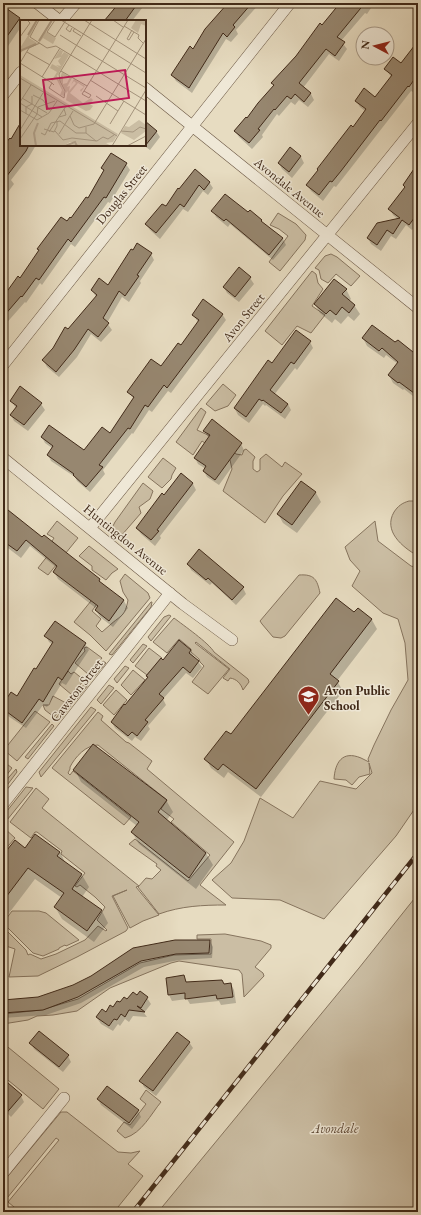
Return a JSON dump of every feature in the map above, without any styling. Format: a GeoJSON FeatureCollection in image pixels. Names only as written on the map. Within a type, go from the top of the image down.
{"type":"FeatureCollection","features":[{"type":"Feature","properties":{"kind":"street"},"geometry":{"type":"LineString","coordinates":[[38,3],[60,20]]}},
{"type":"Feature","properties":{"kind":"street"},"geometry":{"type":"LineString","coordinates":[[62,20],[76,3]]}},
{"type":"Feature","properties":{"kind":"street","name":"Douglas Street"},"geometry":{"type":"LineString","coordinates":[[3,365],[290,3]]}},
{"type":"Feature","properties":{"kind":"street"},"geometry":{"type":"LineString","coordinates":[[3,95],[20,73]]}},
{"type":"Feature","properties":{"kind":"street","name":"Avondale Avenue"},"geometry":{"type":"LineString","coordinates":[[146,89],[418,308]]}},
{"type":"Feature","properties":{"kind":"street","name":"Avon Street"},"geometry":{"type":"LineString","coordinates":[[90,528],[418,123]]}},
{"type":"Feature","properties":{"kind":"street","name":"Huntingdon Avenue"},"geometry":{"type":"LineString","coordinates":[[3,458],[170,593],[232,640]]}},
{"type":"Feature","properties":{"kind":"street","name":"Cawston Street"},"geometry":{"type":"LineString","coordinates":[[3,804],[170,593]]}},
{"type":"Feature","properties":{"kind":"street"},"geometry":{"type":"LineString","coordinates":[[3,1173],[64,1098]]}},
{"type":"Feature","properties":{"kind":"green space"},"geometry":{"type":"Polygon","coordinates":[[[278,213],[296,224],[306,235],[305,240],[280,271],[269,262],[288,236],[279,229],[270,225],[278,213]]]}},
{"type":"Feature","properties":{"kind":"green space"},"geometry":{"type":"Polygon","coordinates":[[[331,254],[337,257],[360,276],[351,286],[336,274],[328,283],[321,279],[319,270],[315,268],[325,256],[331,254]]]}},
{"type":"Feature","properties":{"kind":"green space"},"geometry":{"type":"Polygon","coordinates":[[[312,271],[316,274],[318,283],[323,289],[312,306],[325,315],[311,333],[297,326],[282,345],[265,331],[312,271]]]}},
{"type":"Feature","properties":{"kind":"green space"},"geometry":{"type":"Polygon","coordinates":[[[223,384],[236,395],[228,406],[215,411],[206,404],[223,384]]]}},
{"type":"Feature","properties":{"kind":"green space"},"geometry":{"type":"Polygon","coordinates":[[[201,408],[206,412],[197,430],[210,436],[211,434],[236,454],[242,455],[246,449],[255,457],[253,461],[253,469],[257,472],[260,470],[260,459],[266,454],[282,467],[285,462],[302,474],[283,496],[265,523],[223,491],[232,469],[230,460],[202,441],[193,455],[176,442],[201,408]]]}},
{"type":"Feature","properties":{"kind":"green space"},"geometry":{"type":"Polygon","coordinates":[[[163,458],[176,468],[171,479],[162,488],[148,477],[163,458]]]}},
{"type":"Feature","properties":{"kind":"green space"},"geometry":{"type":"Polygon","coordinates":[[[143,483],[153,491],[150,499],[139,507],[141,513],[121,536],[112,528],[143,483]]]}},
{"type":"Feature","properties":{"kind":"green space"},"geometry":{"type":"Polygon","coordinates":[[[409,501],[418,501],[418,556],[400,543],[391,526],[391,519],[394,512],[400,505],[409,501]]]}},
{"type":"Feature","properties":{"kind":"green space"},"geometry":{"type":"Polygon","coordinates":[[[57,521],[78,538],[48,575],[38,568],[56,545],[52,541],[54,538],[47,534],[57,521]]]}},
{"type":"Feature","properties":{"kind":"green space"},"geometry":{"type":"Polygon","coordinates":[[[375,521],[378,541],[411,566],[418,568],[418,804],[396,836],[324,919],[280,900],[232,898],[212,880],[231,863],[244,841],[260,798],[293,818],[320,781],[356,789],[372,773],[369,763],[370,774],[359,777],[352,785],[346,780],[334,779],[338,763],[344,757],[349,756],[361,758],[369,762],[368,759],[374,745],[408,680],[405,643],[398,619],[383,613],[352,586],[360,571],[350,560],[345,547],[375,521]]]}},
{"type":"Feature","properties":{"kind":"green space"},"geometry":{"type":"Polygon","coordinates":[[[89,546],[118,569],[106,580],[92,570],[92,566],[79,556],[89,546]]]}},
{"type":"Feature","properties":{"kind":"green space"},"geometry":{"type":"Polygon","coordinates":[[[125,574],[148,593],[150,598],[106,651],[74,622],[95,596],[99,601],[92,611],[101,619],[96,626],[102,632],[122,615],[128,600],[123,592],[120,581],[125,574]]]}},
{"type":"Feature","properties":{"kind":"green space"},"geometry":{"type":"Polygon","coordinates":[[[299,575],[308,575],[314,578],[318,584],[320,593],[285,636],[281,638],[273,637],[260,621],[299,575]]]}},
{"type":"Feature","properties":{"kind":"green space"},"geometry":{"type":"Polygon","coordinates":[[[151,602],[151,607],[112,655],[109,654],[151,602]]]}},
{"type":"Feature","properties":{"kind":"green space"},"geometry":{"type":"Polygon","coordinates":[[[169,615],[171,616],[151,641],[148,637],[164,617],[169,615]]]}},
{"type":"Feature","properties":{"kind":"green space"},"geometry":{"type":"Polygon","coordinates":[[[174,618],[202,639],[214,652],[248,679],[249,682],[243,690],[235,679],[230,678],[228,681],[223,678],[230,669],[196,642],[195,643],[229,669],[208,694],[192,682],[204,666],[191,652],[191,649],[179,639],[167,653],[153,642],[174,618]]]}},
{"type":"Feature","properties":{"kind":"green space"},"geometry":{"type":"Polygon","coordinates":[[[143,644],[147,646],[133,663],[130,660],[143,644]]]}},
{"type":"Feature","properties":{"kind":"green space"},"geometry":{"type":"Polygon","coordinates":[[[87,647],[102,658],[88,674],[75,663],[85,651],[84,648],[87,647]]]}},
{"type":"Feature","properties":{"kind":"green space"},"geometry":{"type":"Polygon","coordinates":[[[149,648],[162,658],[147,675],[135,666],[149,648]]]}},
{"type":"Feature","properties":{"kind":"green space"},"geometry":{"type":"Polygon","coordinates":[[[103,661],[106,663],[94,677],[92,675],[103,661]]]}},
{"type":"Feature","properties":{"kind":"green space"},"geometry":{"type":"Polygon","coordinates":[[[125,666],[129,668],[117,683],[114,679],[125,666]]]}},
{"type":"Feature","properties":{"kind":"green space"},"geometry":{"type":"Polygon","coordinates":[[[133,670],[145,680],[131,695],[121,685],[133,670]]]}},
{"type":"Feature","properties":{"kind":"green space"},"geometry":{"type":"Polygon","coordinates":[[[68,671],[71,674],[74,672],[84,680],[72,695],[59,684],[68,671]]]}},
{"type":"Feature","properties":{"kind":"green space"},"geometry":{"type":"Polygon","coordinates":[[[86,682],[88,685],[77,699],[74,697],[86,682]]]}},
{"type":"Feature","properties":{"kind":"green space"},"geometry":{"type":"Polygon","coordinates":[[[109,685],[114,688],[101,704],[97,700],[109,685]]]}},
{"type":"Feature","properties":{"kind":"green space"},"geometry":{"type":"Polygon","coordinates":[[[116,690],[127,700],[114,715],[103,705],[116,690]]]}},
{"type":"Feature","properties":{"kind":"green space"},"geometry":{"type":"Polygon","coordinates":[[[53,696],[66,703],[54,717],[45,710],[43,705],[49,705],[53,696]]]}},
{"type":"Feature","properties":{"kind":"green space"},"geometry":{"type":"Polygon","coordinates":[[[68,703],[71,706],[60,720],[56,718],[68,703]]]}},
{"type":"Feature","properties":{"kind":"green space"},"geometry":{"type":"Polygon","coordinates":[[[91,707],[96,710],[41,777],[39,772],[91,707]]]}},
{"type":"Feature","properties":{"kind":"green space"},"geometry":{"type":"Polygon","coordinates":[[[35,711],[50,722],[17,761],[4,750],[35,711]]]}},
{"type":"Feature","properties":{"kind":"green space"},"geometry":{"type":"Polygon","coordinates":[[[98,712],[103,716],[101,720],[126,742],[152,761],[147,769],[234,842],[200,885],[226,905],[192,906],[159,914],[138,887],[146,878],[152,879],[161,870],[156,866],[157,864],[129,844],[135,839],[188,881],[210,855],[171,822],[174,819],[161,809],[167,800],[98,745],[89,747],[81,752],[72,763],[68,773],[70,775],[73,771],[131,817],[124,825],[52,768],[98,712]]]}},
{"type":"Feature","properties":{"kind":"green space"},"geometry":{"type":"Polygon","coordinates":[[[52,724],[54,726],[28,759],[25,757],[52,724]]]}},
{"type":"Feature","properties":{"kind":"green space"},"geometry":{"type":"Polygon","coordinates":[[[3,761],[12,768],[3,780],[3,761]]]}},
{"type":"Feature","properties":{"kind":"green space"},"geometry":{"type":"Polygon","coordinates":[[[16,769],[17,772],[5,788],[3,787],[3,784],[16,769]]]}},
{"type":"Feature","properties":{"kind":"green space"},"geometry":{"type":"Polygon","coordinates":[[[26,787],[33,788],[7,820],[3,816],[26,787]]]}},
{"type":"Feature","properties":{"kind":"green space"},"geometry":{"type":"Polygon","coordinates":[[[36,788],[49,799],[42,808],[139,886],[136,887],[159,915],[130,928],[113,896],[127,890],[112,896],[128,928],[126,931],[38,976],[9,977],[15,949],[3,945],[3,927],[26,950],[28,955],[30,954],[41,959],[56,954],[85,940],[98,926],[106,931],[107,930],[97,920],[105,907],[80,885],[77,887],[75,886],[85,873],[61,854],[62,851],[37,832],[35,832],[31,838],[10,822],[36,788]]]}},
{"type":"Feature","properties":{"kind":"green space"},"geometry":{"type":"Polygon","coordinates":[[[4,828],[15,838],[3,852],[3,829],[4,828]]]}},
{"type":"Feature","properties":{"kind":"green space","name":"Avondale"},"geometry":{"type":"Polygon","coordinates":[[[418,894],[418,1212],[158,1212],[359,968],[418,894]]]}},
{"type":"Feature","properties":{"kind":"green space"},"geometry":{"type":"Polygon","coordinates":[[[12,911],[39,911],[46,913],[79,940],[43,956],[33,953],[3,923],[12,911]]]}},
{"type":"Feature","properties":{"kind":"green space"},"geometry":{"type":"Polygon","coordinates":[[[225,934],[261,941],[271,945],[271,948],[255,967],[263,973],[264,976],[244,997],[242,974],[239,970],[179,961],[110,988],[77,1011],[37,1016],[28,1020],[3,1024],[3,1014],[41,1010],[78,999],[140,963],[174,955],[211,954],[211,939],[197,939],[197,935],[225,934]]]}},
{"type":"Feature","properties":{"kind":"green space"},"geometry":{"type":"Polygon","coordinates":[[[3,1043],[59,1089],[43,1109],[3,1076],[3,1043]]]}},
{"type":"Feature","properties":{"kind":"green space"},"geometry":{"type":"Polygon","coordinates":[[[146,1090],[161,1102],[141,1128],[131,1136],[125,1138],[117,1131],[124,1122],[130,1125],[146,1104],[140,1099],[146,1090]]]}},
{"type":"Feature","properties":{"kind":"green space"},"geometry":{"type":"Polygon","coordinates":[[[61,1112],[67,1112],[118,1152],[131,1153],[140,1151],[128,1164],[143,1176],[114,1212],[20,1212],[8,1202],[59,1140],[56,1138],[3,1203],[3,1182],[61,1112]]]}},
{"type":"Feature","properties":{"kind":"building"},"geometry":{"type":"Polygon","coordinates":[[[119,3],[138,3],[126,20],[105,20],[119,3]]]}},
{"type":"Feature","properties":{"kind":"building"},"geometry":{"type":"Polygon","coordinates":[[[228,3],[252,3],[233,25],[235,27],[227,37],[223,33],[189,88],[171,75],[190,46],[193,49],[205,29],[228,3]]]}},
{"type":"Feature","properties":{"kind":"building"},"geometry":{"type":"Polygon","coordinates":[[[340,3],[365,3],[337,37],[345,42],[335,56],[326,49],[299,83],[311,93],[304,102],[295,94],[291,99],[287,96],[275,110],[274,109],[249,143],[234,131],[246,117],[247,118],[274,85],[271,83],[296,56],[320,23],[322,25],[340,3]]]}},
{"type":"Feature","properties":{"kind":"building"},"geometry":{"type":"Polygon","coordinates":[[[3,6],[20,18],[3,42],[3,6]]]}},
{"type":"Feature","properties":{"kind":"building"},"geometry":{"type":"Polygon","coordinates":[[[418,41],[418,74],[332,182],[330,181],[319,195],[306,185],[351,125],[353,127],[366,109],[355,101],[364,88],[375,97],[392,75],[384,69],[386,66],[395,66],[395,58],[401,63],[418,41]]]}},
{"type":"Feature","properties":{"kind":"building"},"geometry":{"type":"Polygon","coordinates":[[[146,122],[157,131],[146,145],[146,122]]]}},
{"type":"Feature","properties":{"kind":"building"},"geometry":{"type":"Polygon","coordinates":[[[20,124],[20,146],[28,146],[3,181],[3,146],[10,138],[11,139],[20,124]]]}},
{"type":"Feature","properties":{"kind":"building"},"geometry":{"type":"Polygon","coordinates":[[[290,147],[301,156],[289,172],[278,163],[290,147]]]}},
{"type":"Feature","properties":{"kind":"building"},"geometry":{"type":"Polygon","coordinates":[[[111,153],[127,163],[106,198],[104,197],[71,242],[68,239],[39,280],[36,278],[22,297],[21,296],[3,317],[3,297],[18,276],[20,278],[39,250],[37,249],[61,217],[67,221],[70,217],[71,218],[86,197],[88,198],[104,170],[101,168],[111,153]]]}},
{"type":"Feature","properties":{"kind":"building"},"geometry":{"type":"Polygon","coordinates":[[[418,163],[418,213],[409,225],[402,220],[393,234],[387,230],[377,245],[367,238],[377,223],[400,218],[388,209],[405,187],[403,185],[418,163]]]}},
{"type":"Feature","properties":{"kind":"building"},"geometry":{"type":"Polygon","coordinates":[[[195,169],[210,182],[204,190],[199,185],[184,207],[180,204],[156,233],[145,224],[162,204],[166,206],[178,188],[179,189],[195,169]]]}},
{"type":"Feature","properties":{"kind":"building"},"geometry":{"type":"Polygon","coordinates":[[[225,194],[248,212],[250,210],[262,220],[261,221],[283,238],[269,255],[226,219],[224,221],[211,211],[225,194]]]}},
{"type":"Feature","properties":{"kind":"building"},"geometry":{"type":"Polygon","coordinates":[[[137,243],[152,253],[137,275],[139,276],[125,296],[119,291],[103,318],[109,323],[98,337],[88,329],[74,350],[56,372],[42,360],[53,348],[65,327],[68,329],[97,295],[91,290],[99,278],[108,285],[131,249],[133,250],[137,243]]]}},
{"type":"Feature","properties":{"kind":"building"},"geometry":{"type":"Polygon","coordinates":[[[239,267],[251,277],[235,297],[223,287],[239,267]]]}},
{"type":"Feature","properties":{"kind":"building"},"geometry":{"type":"Polygon","coordinates":[[[334,279],[347,289],[342,294],[355,305],[349,313],[342,307],[336,315],[330,310],[326,314],[314,304],[334,279]]]}},
{"type":"Feature","properties":{"kind":"building"},"geometry":{"type":"Polygon","coordinates":[[[203,299],[223,314],[167,388],[164,385],[148,407],[145,405],[130,429],[128,428],[99,465],[103,467],[86,487],[73,475],[74,474],[47,455],[53,446],[41,437],[49,425],[84,450],[102,427],[110,433],[134,397],[127,392],[151,359],[161,366],[178,343],[181,345],[199,320],[192,315],[203,299]]]}},
{"type":"Feature","properties":{"kind":"building"},"geometry":{"type":"Polygon","coordinates":[[[372,325],[395,342],[398,340],[418,356],[418,396],[388,375],[398,362],[382,348],[379,351],[362,338],[372,325]]]}},
{"type":"Feature","properties":{"kind":"building"},"geometry":{"type":"Polygon","coordinates":[[[296,330],[311,341],[294,364],[291,362],[270,390],[288,404],[281,413],[263,400],[262,401],[259,399],[246,417],[234,408],[268,360],[272,363],[296,330]]]}},
{"type":"Feature","properties":{"kind":"building"},"geometry":{"type":"Polygon","coordinates":[[[20,386],[42,403],[24,425],[10,415],[17,406],[10,401],[20,386]]]}},
{"type":"Feature","properties":{"kind":"building"},"geometry":{"type":"Polygon","coordinates":[[[212,419],[242,443],[215,480],[203,471],[206,466],[194,458],[210,435],[203,431],[212,419]]]}},
{"type":"Feature","properties":{"kind":"building"},"geometry":{"type":"Polygon","coordinates":[[[181,473],[193,483],[151,540],[136,528],[162,493],[164,495],[181,473]]]}},
{"type":"Feature","properties":{"kind":"building"},"geometry":{"type":"Polygon","coordinates":[[[301,481],[316,492],[292,525],[277,514],[301,481]]]}},
{"type":"Feature","properties":{"kind":"building"},"geometry":{"type":"Polygon","coordinates":[[[3,506],[42,537],[44,535],[124,600],[109,621],[95,610],[98,606],[53,572],[57,566],[26,540],[17,551],[3,541],[3,506]]]}},
{"type":"Feature","properties":{"kind":"building"},"geometry":{"type":"Polygon","coordinates":[[[199,549],[244,587],[232,600],[208,578],[206,580],[187,564],[199,549]]]}},
{"type":"Feature","properties":{"kind":"building"},"geometry":{"type":"Polygon","coordinates":[[[336,598],[354,612],[358,608],[372,619],[330,674],[339,681],[256,789],[223,764],[218,770],[204,759],[226,731],[231,734],[336,598]]]}},
{"type":"Feature","properties":{"kind":"building"},"geometry":{"type":"Polygon","coordinates":[[[55,621],[86,643],[62,680],[58,677],[43,702],[39,699],[22,723],[3,709],[3,704],[11,692],[17,696],[34,668],[36,669],[53,642],[44,636],[55,621]]]}},
{"type":"Feature","properties":{"kind":"building"},"geometry":{"type":"Polygon","coordinates":[[[179,640],[191,650],[189,653],[199,661],[190,673],[183,667],[159,694],[164,698],[145,720],[148,722],[137,736],[132,732],[128,736],[111,722],[124,704],[125,705],[148,677],[146,676],[161,658],[163,660],[179,640]]]}},
{"type":"Feature","properties":{"kind":"building"},"geometry":{"type":"Polygon","coordinates":[[[93,744],[167,800],[158,812],[206,853],[189,878],[131,832],[139,822],[73,770],[93,744]]]}},
{"type":"Feature","properties":{"kind":"building"},"geometry":{"type":"Polygon","coordinates":[[[35,834],[60,852],[57,856],[82,874],[72,889],[102,910],[87,931],[54,907],[64,893],[28,868],[3,901],[3,855],[15,840],[25,848],[35,834]]]}},
{"type":"Feature","properties":{"kind":"building"},"geometry":{"type":"Polygon","coordinates":[[[175,940],[210,940],[209,953],[176,954],[141,961],[78,997],[43,1010],[3,1013],[3,1000],[38,997],[73,985],[91,976],[133,948],[175,940]]]}},
{"type":"Feature","properties":{"kind":"building"},"geometry":{"type":"Polygon","coordinates":[[[184,975],[186,982],[222,980],[224,984],[231,983],[233,997],[217,999],[216,995],[185,999],[185,993],[168,995],[166,978],[184,975]]]}},
{"type":"Feature","properties":{"kind":"building"},"geometry":{"type":"Polygon","coordinates":[[[140,991],[148,997],[141,1008],[137,1006],[145,1012],[129,1010],[125,1017],[121,1014],[117,1020],[114,1019],[109,1026],[96,1017],[102,1009],[106,1012],[110,1005],[113,1007],[117,1001],[120,1002],[124,997],[127,999],[133,992],[137,995],[140,991]]]}},
{"type":"Feature","properties":{"kind":"building"},"geometry":{"type":"Polygon","coordinates":[[[39,1031],[69,1055],[59,1067],[29,1043],[39,1031]]]}},
{"type":"Feature","properties":{"kind":"building"},"geometry":{"type":"Polygon","coordinates":[[[177,1032],[190,1042],[153,1091],[139,1081],[177,1032]]]}},
{"type":"Feature","properties":{"kind":"building"},"geometry":{"type":"Polygon","coordinates":[[[8,1083],[22,1095],[3,1117],[3,1089],[8,1083]]]}},
{"type":"Feature","properties":{"kind":"building"},"geometry":{"type":"Polygon","coordinates":[[[107,1086],[139,1110],[129,1123],[97,1099],[107,1086]]]}},
{"type":"Feature","properties":{"kind":"railway"},"geometry":{"type":"LineString","coordinates":[[133,1212],[418,853]]}},
{"type":"Feature","properties":{"kind":"place","name":"Avon Public School"},"geometry":{"type":"Point","coordinates":[308,716]}}]}
